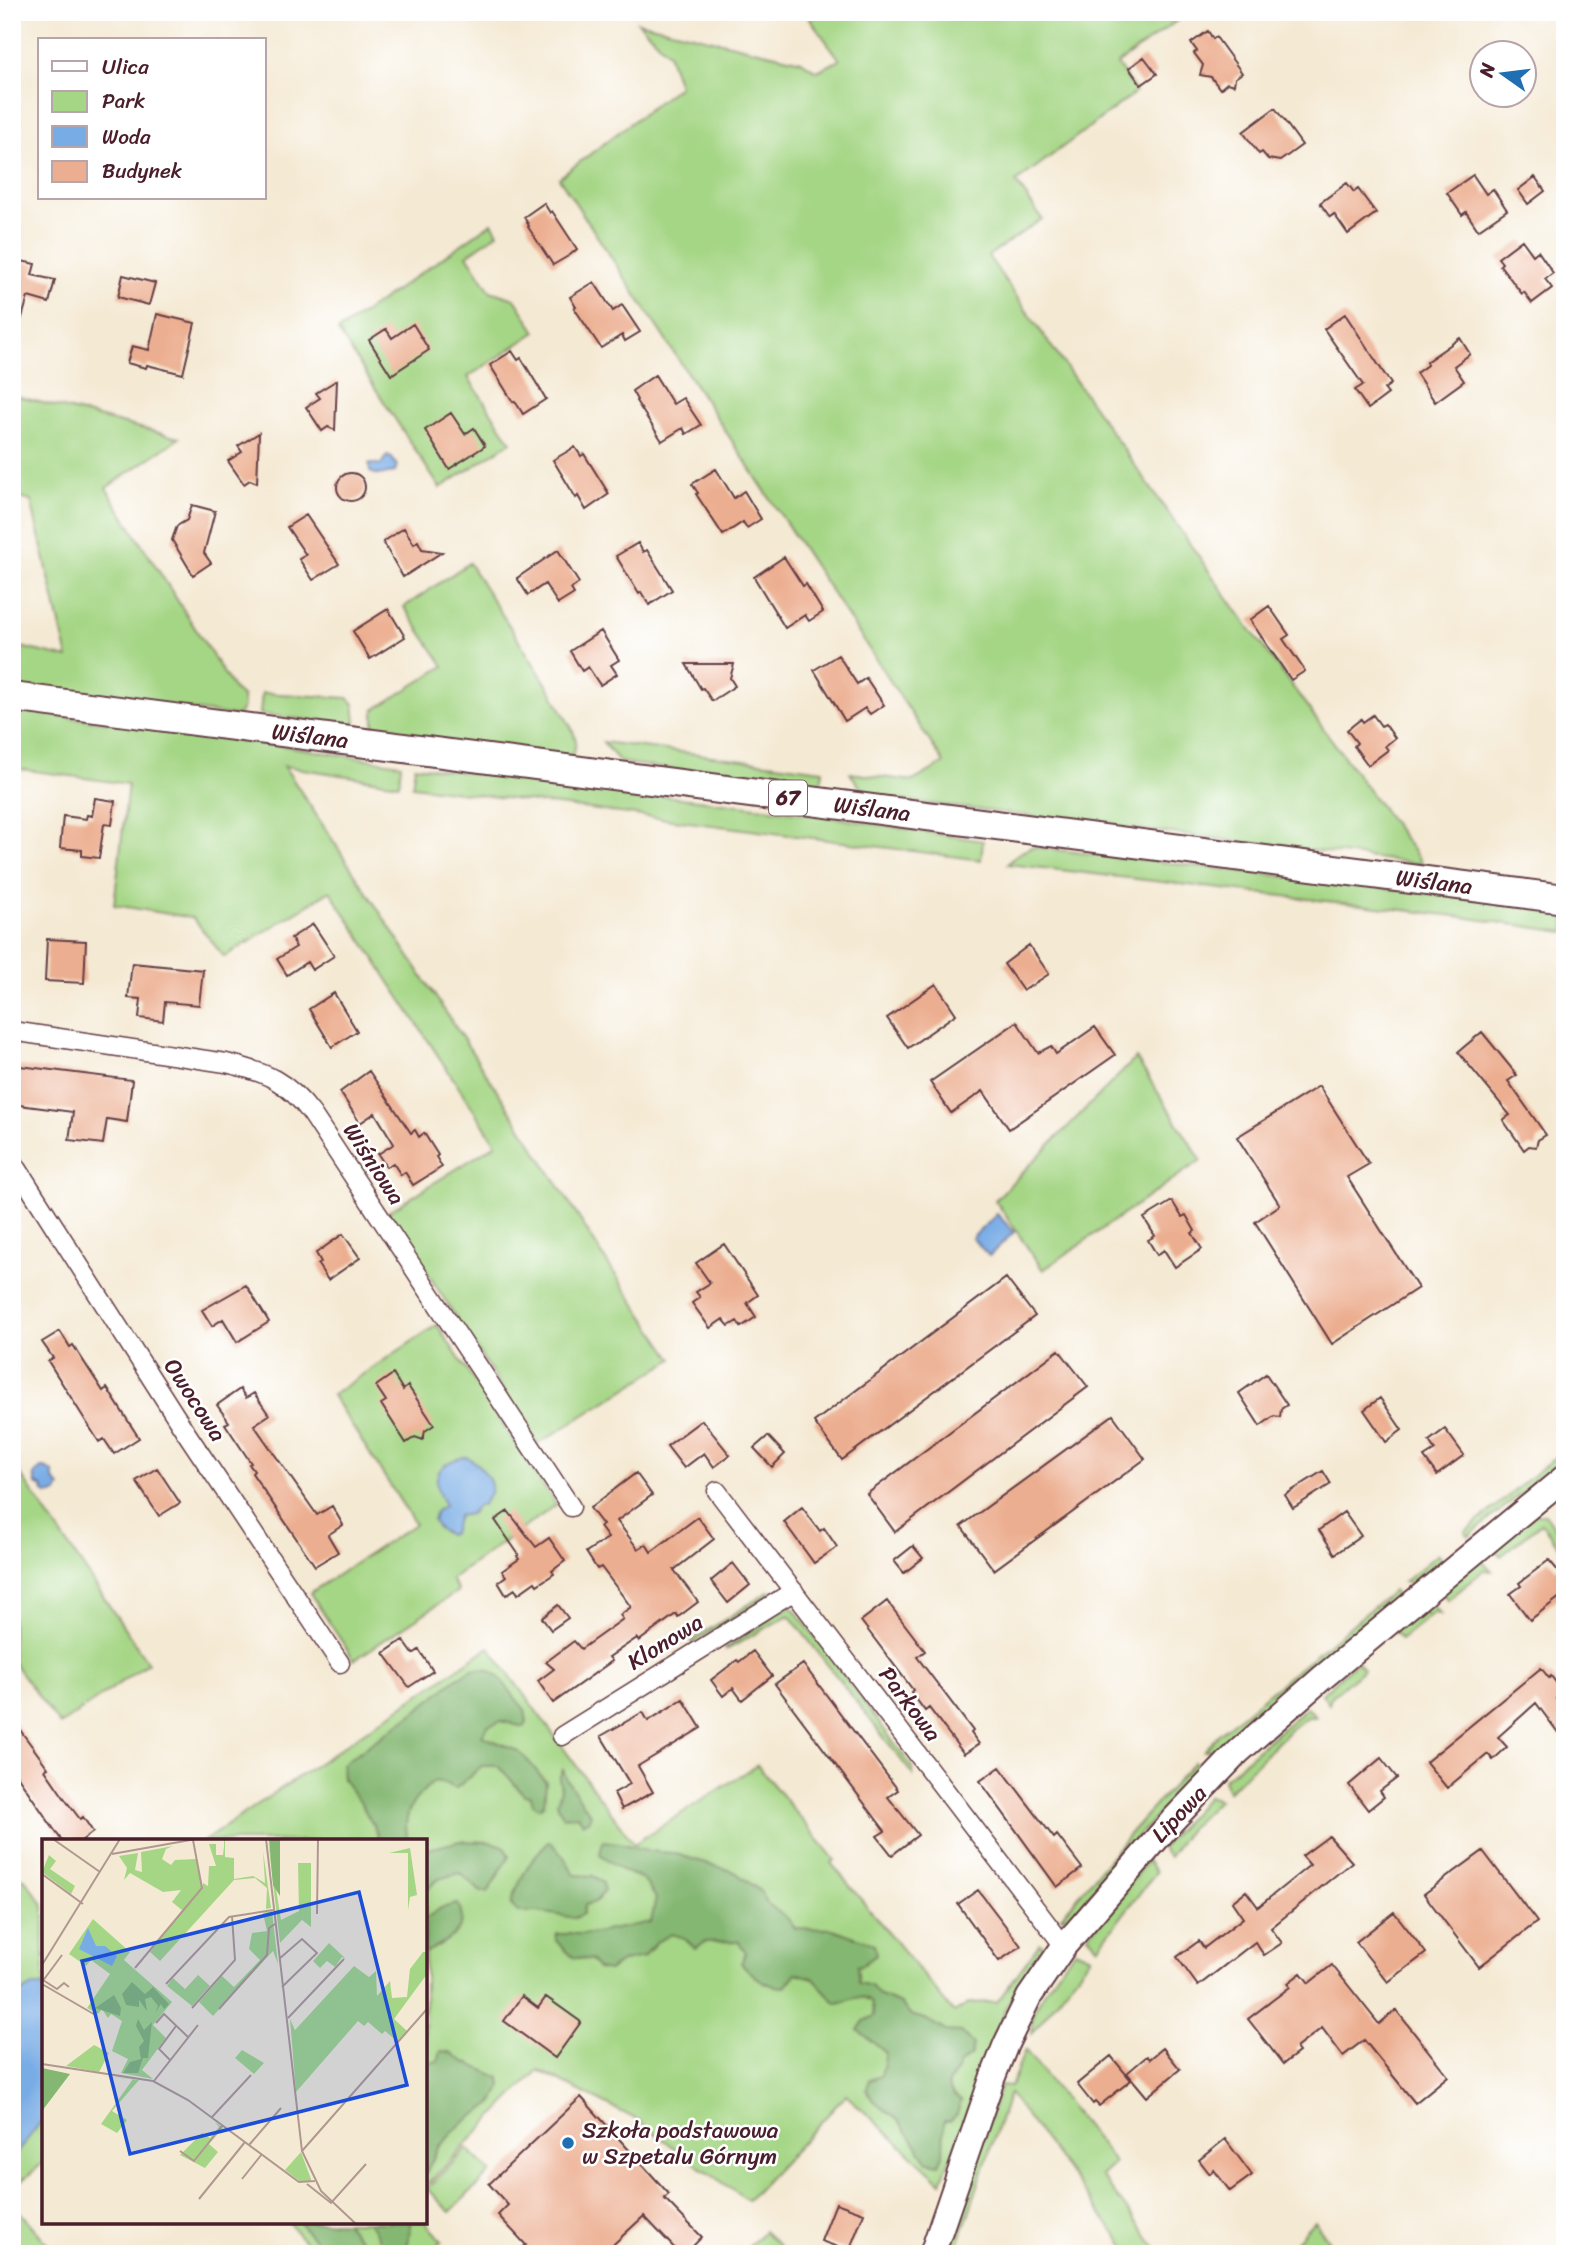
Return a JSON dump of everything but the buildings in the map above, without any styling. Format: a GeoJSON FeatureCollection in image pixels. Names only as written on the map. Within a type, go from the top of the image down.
{"type":"FeatureCollection","features":[{"type":"Feature","properties":{"kind":"main road","name":"Wiślana"},"geometry":{"type":"LineString","coordinates":[[12,697],[1565,899]]}},
{"type":"Feature","properties":{"kind":"street","name":"Wiśniowa"},"geometry":{"type":"LineString","coordinates":[[12,1031],[257,1070],[275,1078],[299,1097],[571,1507]]}},
{"type":"Feature","properties":{"kind":"street","name":"Owocowa"},"geometry":{"type":"LineString","coordinates":[[12,1160],[185,1431],[340,1663]]}},
{"type":"Feature","properties":{"kind":"street","name":"Lipowa"},"geometry":{"type":"LineString","coordinates":[[932,2254],[992,2079],[1013,2027],[1041,1976],[1064,1946],[1173,1820],[1238,1752],[1322,1678],[1565,1477]]}},
{"type":"Feature","properties":{"kind":"street","name":"Parkowa"},"geometry":{"type":"LineString","coordinates":[[717,1491],[1064,1946]]}},
{"type":"Feature","properties":{"kind":"street","name":"Klonowa"},"geometry":{"type":"LineString","coordinates":[[562,1736],[794,1591]]}},
{"type":"Feature","properties":{"kind":"green space"},"geometry":{"type":"Polygon","coordinates":[[[805,12],[1189,12],[1117,64],[1136,92],[1016,182],[1042,219],[988,256],[1239,614],[1423,864],[867,796],[850,773],[913,781],[944,763],[559,178],[679,86],[668,53],[638,22],[801,61],[817,71],[840,60],[805,12]]]}},
{"type":"Feature","properties":{"kind":"green space"},"geometry":{"type":"Polygon","coordinates":[[[492,223],[498,233],[467,255],[490,291],[515,299],[536,332],[468,377],[511,442],[440,488],[338,331],[492,223]]]}},
{"type":"Feature","properties":{"kind":"green space"},"geometry":{"type":"Polygon","coordinates":[[[12,395],[179,438],[106,488],[235,691],[242,696],[243,707],[238,716],[12,687],[12,645],[68,658],[31,501],[12,496],[12,395]]]}},
{"type":"Feature","properties":{"kind":"green space"},"geometry":{"type":"Polygon","coordinates":[[[469,563],[551,691],[573,731],[576,741],[574,752],[567,758],[374,732],[374,710],[444,666],[404,607],[469,563]]]}},
{"type":"Feature","properties":{"kind":"green space"},"geometry":{"type":"Polygon","coordinates":[[[262,693],[348,698],[354,704],[356,721],[353,725],[348,725],[260,714],[262,693]]]}},
{"type":"Feature","properties":{"kind":"green space"},"geometry":{"type":"Polygon","coordinates":[[[12,710],[203,734],[401,764],[399,784],[284,766],[608,1264],[673,1359],[538,1444],[388,1212],[496,1144],[330,891],[224,957],[193,918],[114,905],[128,784],[12,768],[12,710]]]}},
{"type":"Feature","properties":{"kind":"green space"},"geometry":{"type":"Polygon","coordinates":[[[603,742],[823,770],[822,778],[815,790],[620,762],[603,742]]]}},
{"type":"Feature","properties":{"kind":"green space"},"geometry":{"type":"Polygon","coordinates":[[[415,766],[805,813],[983,841],[981,860],[412,786],[415,766]]]}},
{"type":"Feature","properties":{"kind":"green space"},"geometry":{"type":"Polygon","coordinates":[[[1031,847],[1565,911],[1565,932],[1455,916],[1008,864],[1016,855],[1031,847]]]}},
{"type":"Feature","properties":{"kind":"green space"},"geometry":{"type":"Polygon","coordinates":[[[1136,1058],[1201,1160],[1043,1270],[995,1200],[1136,1058]]]}},
{"type":"Feature","properties":{"kind":"green space"},"geometry":{"type":"Polygon","coordinates":[[[437,1325],[556,1505],[451,1579],[458,1591],[354,1660],[310,1593],[415,1524],[332,1395],[437,1325]]]}},
{"type":"Feature","properties":{"kind":"green space"},"geometry":{"type":"Polygon","coordinates":[[[1565,1449],[1565,1458],[1469,1536],[1465,1532],[1565,1449]]]}},
{"type":"Feature","properties":{"kind":"green space"},"geometry":{"type":"Polygon","coordinates":[[[12,1462],[148,1663],[60,1725],[12,1661],[12,1462]]]}},
{"type":"Feature","properties":{"kind":"green space"},"geometry":{"type":"Polygon","coordinates":[[[1533,1514],[1545,1514],[1565,1541],[1565,1554],[1541,1523],[1501,1556],[1494,1549],[1533,1514]]]}},
{"type":"Feature","properties":{"kind":"green space"},"geometry":{"type":"Polygon","coordinates":[[[1438,1554],[1441,1560],[1412,1584],[1404,1582],[1438,1554]]]}},
{"type":"Feature","properties":{"kind":"green space"},"geometry":{"type":"Polygon","coordinates":[[[1480,1558],[1492,1571],[1484,1570],[1448,1600],[1441,1591],[1480,1558]]]}},
{"type":"Feature","properties":{"kind":"green space"},"geometry":{"type":"Polygon","coordinates":[[[770,1591],[773,1593],[692,1644],[691,1641],[770,1591]]]}},
{"type":"Feature","properties":{"kind":"green space"},"geometry":{"type":"Polygon","coordinates":[[[1393,1591],[1397,1597],[1269,1703],[1217,1750],[1204,1751],[1219,1734],[1393,1591]]]}},
{"type":"Feature","properties":{"kind":"green space"},"geometry":{"type":"Polygon","coordinates":[[[1428,1601],[1440,1614],[1433,1613],[1401,1639],[1393,1630],[1428,1601]]]}},
{"type":"Feature","properties":{"kind":"green space"},"geometry":{"type":"Polygon","coordinates":[[[788,1607],[794,1609],[913,1768],[913,1775],[789,1615],[726,1650],[725,1648],[788,1607]]]}},
{"type":"Feature","properties":{"kind":"green space"},"geometry":{"type":"Polygon","coordinates":[[[489,1647],[634,1844],[757,1765],[835,1860],[831,1863],[954,2013],[970,2003],[997,2002],[1040,1943],[1043,1945],[1043,1954],[1007,2005],[941,2182],[846,2095],[748,2200],[636,2119],[538,2070],[427,2185],[427,1839],[207,1839],[489,1647]]]}},
{"type":"Feature","properties":{"kind":"green space"},"geometry":{"type":"Polygon","coordinates":[[[1357,1661],[1364,1669],[1331,1697],[1329,1704],[1322,1694],[1357,1661]]]}},
{"type":"Feature","properties":{"kind":"green space"},"geometry":{"type":"Polygon","coordinates":[[[473,1669],[488,1670],[497,1675],[525,1710],[527,1723],[524,1727],[501,1721],[487,1726],[482,1736],[516,1750],[530,1762],[546,1782],[544,1804],[539,1808],[533,1804],[531,1796],[524,1795],[499,1766],[482,1766],[455,1789],[435,1781],[421,1793],[408,1814],[408,1839],[377,1839],[378,1834],[360,1802],[343,1780],[342,1764],[414,1713],[457,1678],[473,1669]]]}},
{"type":"Feature","properties":{"kind":"green space"},"geometry":{"type":"Polygon","coordinates":[[[1307,1707],[1316,1717],[1307,1717],[1290,1730],[1228,1792],[1224,1779],[1307,1707]]]}},
{"type":"Feature","properties":{"kind":"green space"},"geometry":{"type":"Polygon","coordinates":[[[1194,1762],[1200,1771],[1136,1838],[1070,1918],[1061,1917],[1132,1831],[1194,1762]]]}},
{"type":"Feature","properties":{"kind":"green space"},"geometry":{"type":"Polygon","coordinates":[[[563,1770],[591,1815],[588,1821],[583,1823],[578,1815],[563,1817],[557,1803],[561,1789],[559,1778],[563,1770]]]}},
{"type":"Feature","properties":{"kind":"green space"},"geometry":{"type":"Polygon","coordinates":[[[1208,1796],[1219,1800],[1189,1829],[1169,1857],[1161,1848],[1208,1796]]]}},
{"type":"Feature","properties":{"kind":"green space"},"geometry":{"type":"Polygon","coordinates":[[[460,1841],[490,1842],[504,1846],[509,1856],[488,1892],[481,1892],[460,1873],[439,1879],[427,1889],[427,1849],[460,1841]]]}},
{"type":"Feature","properties":{"kind":"green space"},"geometry":{"type":"Polygon","coordinates":[[[549,1841],[562,1854],[575,1875],[593,1876],[603,1883],[604,1892],[595,1902],[585,1905],[583,1914],[575,1918],[539,1912],[518,1912],[511,1905],[526,1870],[549,1841]]]}},
{"type":"Feature","properties":{"kind":"green space"},"geometry":{"type":"Polygon","coordinates":[[[603,1841],[673,1853],[735,1872],[761,1892],[768,1904],[787,1918],[795,1928],[833,1929],[874,1944],[876,1955],[857,1966],[859,1983],[871,1986],[880,1996],[901,2004],[911,2015],[927,2020],[946,2031],[961,2032],[973,2044],[971,2055],[960,2064],[948,2086],[953,2095],[961,2101],[957,2114],[950,2121],[944,2121],[943,2155],[939,2164],[928,2162],[900,2122],[872,2099],[867,2090],[869,2080],[881,2076],[886,2053],[858,2030],[864,2021],[874,2016],[871,2001],[866,1998],[858,1997],[836,2003],[813,1978],[796,1973],[785,1987],[766,1983],[741,1963],[746,1952],[738,1941],[705,1942],[695,1948],[684,1938],[672,1934],[656,1942],[644,1957],[625,1961],[609,1971],[598,1969],[591,1960],[573,1957],[556,1941],[557,1934],[590,1934],[651,1922],[656,1898],[643,1879],[623,1871],[600,1854],[603,1841]]]}},
{"type":"Feature","properties":{"kind":"green space"},"geometry":{"type":"Polygon","coordinates":[[[1147,1861],[1156,1872],[1098,1947],[1088,1936],[1147,1861]]]}},
{"type":"Feature","properties":{"kind":"green space"},"geometry":{"type":"Polygon","coordinates":[[[24,1878],[42,1902],[42,2164],[12,2189],[12,1885],[24,1878]]]}},
{"type":"Feature","properties":{"kind":"green space"},"geometry":{"type":"Polygon","coordinates":[[[458,1904],[462,1922],[454,1935],[427,1952],[427,1918],[441,1908],[458,1904]]]}},
{"type":"Feature","properties":{"kind":"green space"},"geometry":{"type":"Polygon","coordinates":[[[1075,1950],[1091,1957],[1031,2034],[1032,2022],[1040,2000],[1075,1950]]]}},
{"type":"Feature","properties":{"kind":"green space"},"geometry":{"type":"Polygon","coordinates":[[[1025,2050],[1115,2163],[1101,2176],[1161,2254],[1131,2254],[1009,2093],[955,2254],[943,2254],[1001,2085],[1011,2086],[1025,2050]]]}},
{"type":"Feature","properties":{"kind":"green space"},"geometry":{"type":"Polygon","coordinates":[[[441,2051],[450,2052],[500,2078],[501,2088],[492,2104],[461,2124],[438,2148],[427,2171],[427,2064],[438,2061],[441,2051]]]}},
{"type":"Feature","properties":{"kind":"green space"},"geometry":{"type":"Polygon","coordinates":[[[467,2148],[491,2172],[450,2212],[427,2189],[467,2148]]]}},
{"type":"Feature","properties":{"kind":"green space"},"geometry":{"type":"Polygon","coordinates":[[[12,2203],[47,2243],[35,2254],[12,2254],[12,2203]]]}},
{"type":"Feature","properties":{"kind":"green space"},"geometry":{"type":"Polygon","coordinates":[[[1314,2221],[1339,2254],[1284,2254],[1314,2221]]]}},
{"type":"Feature","properties":{"kind":"green space"},"geometry":{"type":"Polygon","coordinates":[[[290,2224],[427,2224],[442,2241],[430,2254],[315,2254],[290,2224]]]}},
{"type":"Feature","properties":{"kind":"green space"},"geometry":{"type":"Polygon","coordinates":[[[301,2224],[347,2224],[373,2254],[326,2254],[301,2224]]]}},
{"type":"Feature","properties":{"kind":"green space"},"geometry":{"type":"Polygon","coordinates":[[[370,2224],[410,2224],[407,2247],[391,2254],[385,2253],[370,2224]]]}},
{"type":"Feature","properties":{"kind":"green space"},"geometry":{"type":"Polygon","coordinates":[[[764,2231],[788,2254],[742,2254],[764,2231]]]}},
{"type":"Feature","properties":{"kind":"water"},"geometry":{"type":"Polygon","coordinates":[[[387,456],[392,458],[397,466],[395,472],[378,475],[370,472],[369,464],[382,464],[387,456]]]}},
{"type":"Feature","properties":{"kind":"water"},"geometry":{"type":"Polygon","coordinates":[[[997,1214],[1014,1232],[989,1256],[972,1238],[997,1214]]]}},
{"type":"Feature","properties":{"kind":"water"},"geometry":{"type":"Polygon","coordinates":[[[466,1457],[483,1470],[491,1490],[481,1506],[478,1505],[470,1514],[458,1516],[453,1533],[448,1535],[433,1521],[436,1511],[445,1505],[437,1488],[438,1473],[448,1463],[466,1457]]]}},
{"type":"Feature","properties":{"kind":"water"},"geometry":{"type":"Polygon","coordinates":[[[41,1468],[53,1472],[53,1479],[60,1487],[57,1493],[48,1495],[43,1487],[36,1484],[34,1475],[41,1468]]]}},
{"type":"Feature","properties":{"kind":"water"},"geometry":{"type":"Polygon","coordinates":[[[33,1986],[42,1986],[42,2121],[12,2159],[12,1998],[33,1986]]]}},
{"type":"Feature","properties":{"kind":"place","name":"Szkoła podstawowa w Szpetalu Górnym"},"geometry":{"type":"Point","coordinates":[568,2143]}}]}
